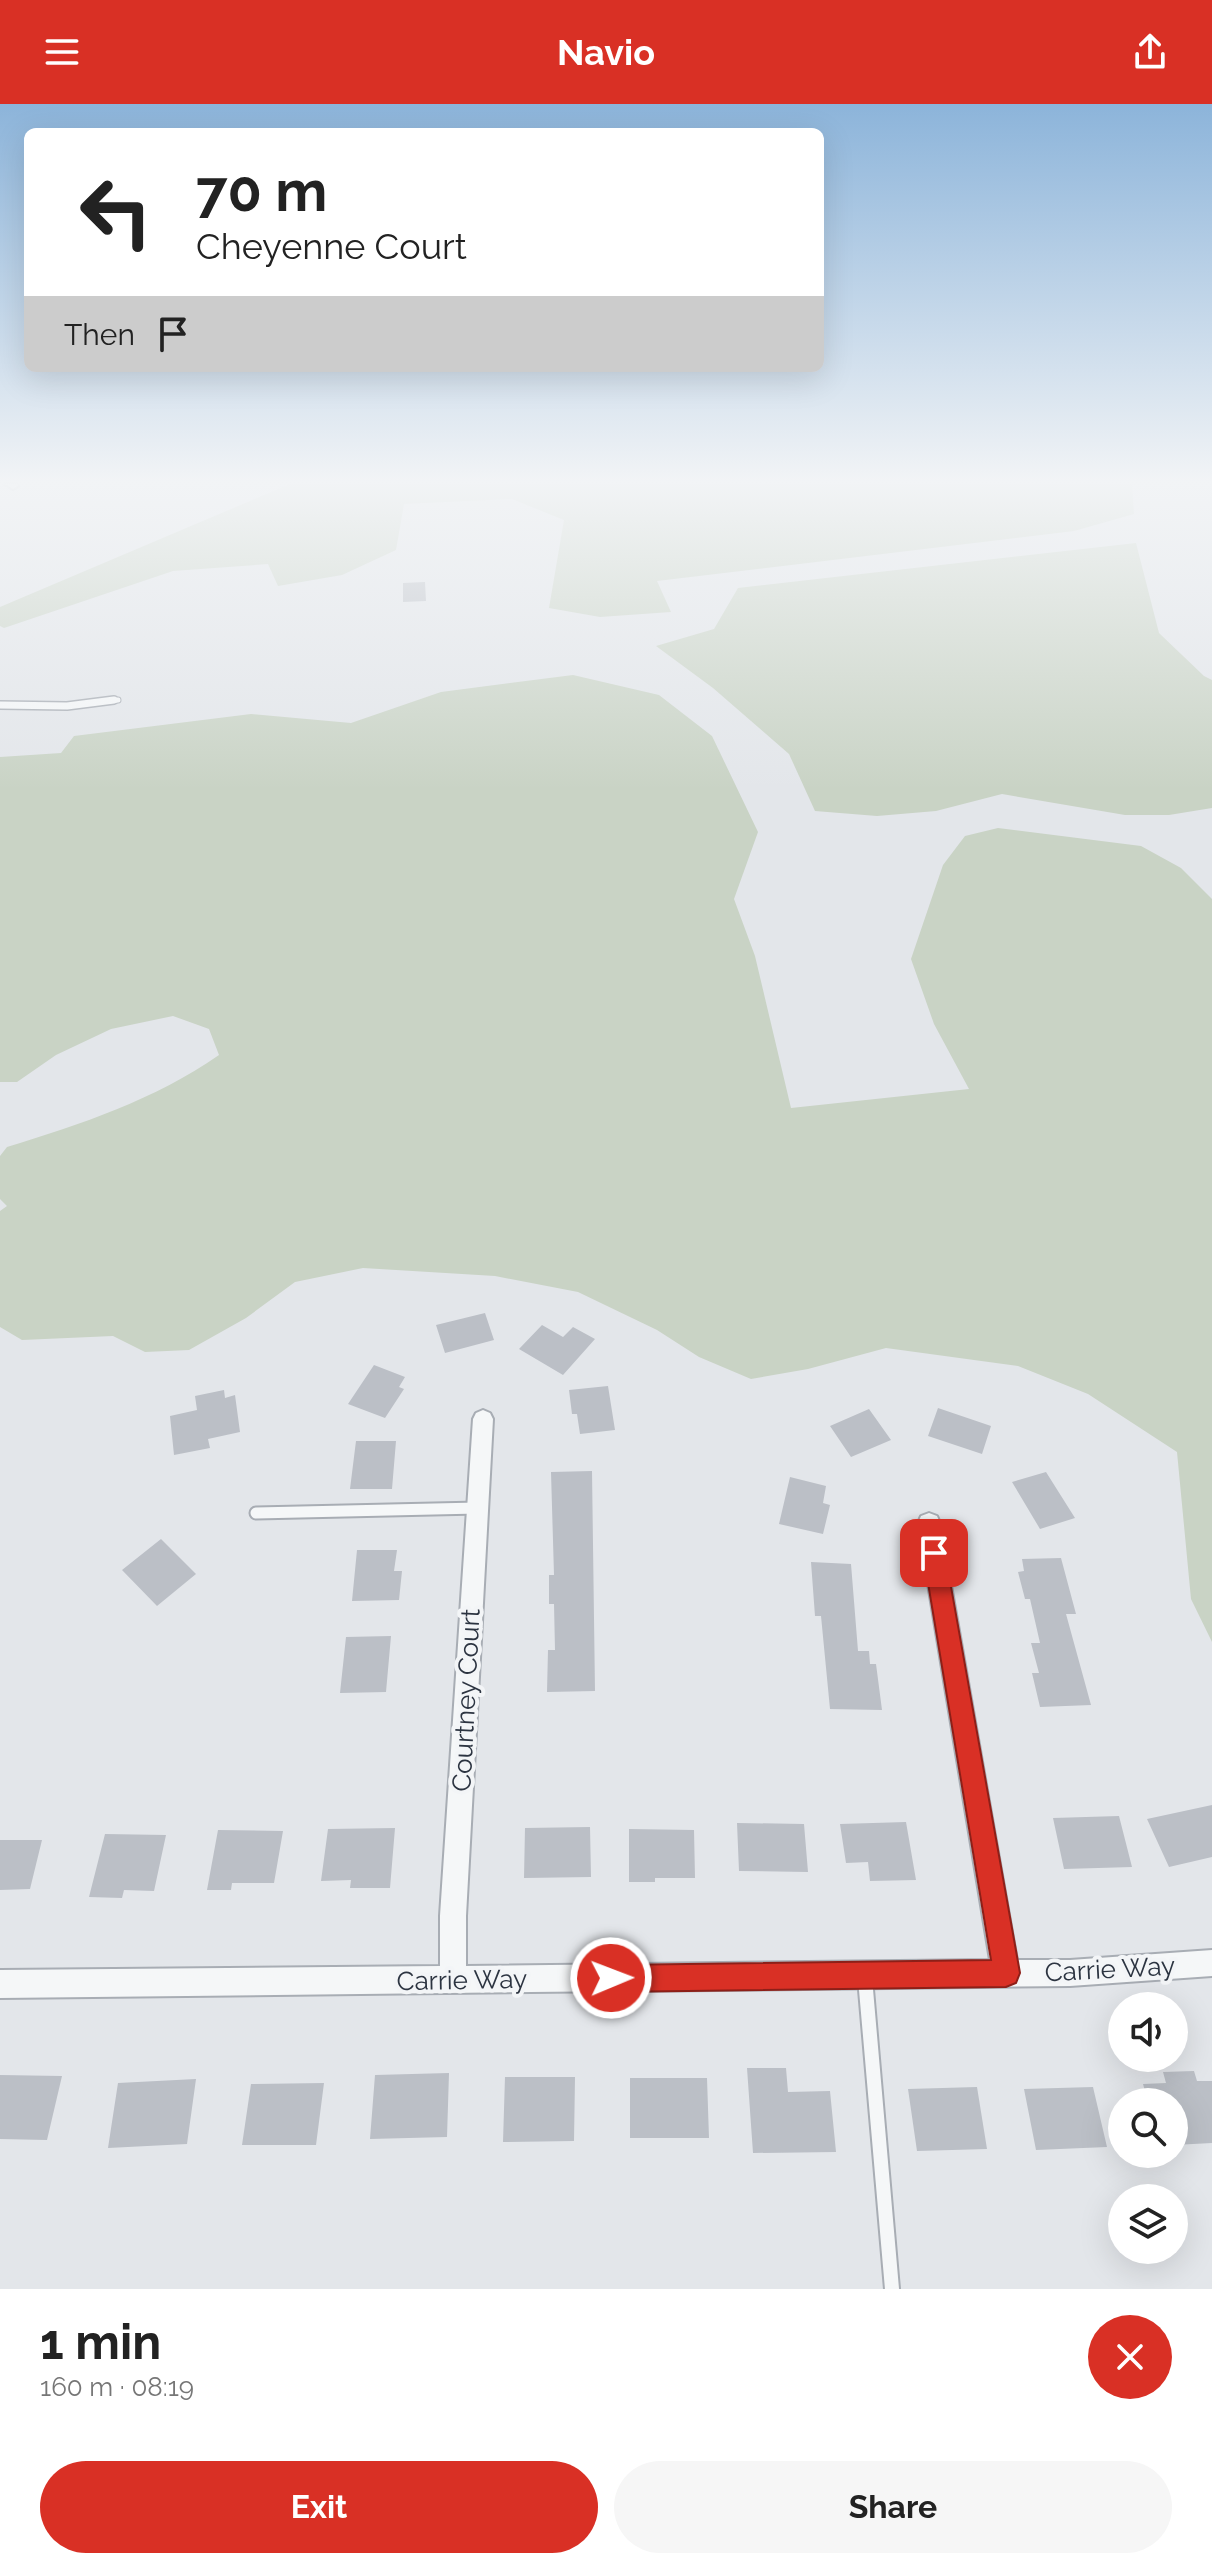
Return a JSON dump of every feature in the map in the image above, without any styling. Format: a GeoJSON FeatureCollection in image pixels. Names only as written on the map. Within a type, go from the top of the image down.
{"type":"FeatureCollection","features":[{"type":"Feature","properties":{"kind":"street","name":"Courtney Court"},"geometry":{"type":"LineString","coordinates":[[453,1981],[454,1900],[483,1419]]}},
{"type":"Feature","properties":{"kind":"street"},"geometry":{"type":"LineString","coordinates":[[929,1523],[1006,1973]]}},
{"type":"Feature","properties":{"kind":"street","name":"Carrie Way"},"geometry":{"type":"LineString","coordinates":[[0,1984],[1070,1973],[1212,1963]]}},
{"type":"Feature","properties":{"kind":"lane"},"geometry":{"type":"LineString","coordinates":[[0,705],[67,706],[118,700]]}},
{"type":"Feature","properties":{"kind":"lane"},"geometry":{"type":"LineString","coordinates":[[256,1513],[478,1508]]}},
{"type":"Feature","properties":{"kind":"lane"},"geometry":{"type":"LineString","coordinates":[[864,1975],[892,2289]]}},
{"type":"Feature","properties":{"kind":"green space"},"geometry":{"type":"Polygon","coordinates":[[[50,586],[129,586],[4,628],[0,626],[0,607],[50,586]]]}},
{"type":"Feature","properties":{"kind":"green space"},"geometry":{"type":"Polygon","coordinates":[[[553,586],[659,586],[671,612],[600,617],[549,608],[553,586]]]}},
{"type":"Feature","properties":{"kind":"green space"},"geometry":{"type":"Polygon","coordinates":[[[1147,586],[1159,633],[1212,680],[1212,808],[1169,815],[1125,815],[1002,794],[936,811],[877,816],[815,811],[789,754],[713,688],[656,646],[714,629],[738,588],[1147,586]]]}},
{"type":"Feature","properties":{"kind":"green space"},"geometry":{"type":"Polygon","coordinates":[[[573,675],[659,695],[712,736],[758,832],[734,899],[755,956],[791,1108],[969,1089],[934,1024],[911,959],[943,865],[965,836],[998,828],[1141,846],[1181,868],[1212,899],[1212,1642],[1191,1599],[1177,1452],[1088,1394],[1018,1366],[886,1348],[808,1369],[751,1379],[699,1357],[657,1330],[578,1292],[495,1276],[363,1268],[295,1282],[246,1318],[189,1350],[145,1352],[113,1336],[22,1340],[0,1327],[0,1211],[7,1206],[0,1199],[0,1156],[7,1147],[90,1120],[143,1098],[219,1055],[209,1029],[173,1016],[111,1029],[56,1055],[17,1082],[0,1082],[0,757],[61,753],[74,736],[251,714],[351,723],[441,692],[573,675]]]}},
{"type":"Feature","properties":{"kind":"building"},"geometry":{"type":"Polygon","coordinates":[[[403,586],[425,586],[426,601],[403,602],[403,586]]]}},
{"type":"Feature","properties":{"kind":"building"},"geometry":{"type":"Polygon","coordinates":[[[485,1313],[494,1340],[445,1353],[436,1325],[485,1313]]]}},
{"type":"Feature","properties":{"kind":"building"},"geometry":{"type":"Polygon","coordinates":[[[542,1325],[563,1337],[573,1327],[595,1339],[563,1375],[519,1349],[542,1325]]]}},
{"type":"Feature","properties":{"kind":"building"},"geometry":{"type":"Polygon","coordinates":[[[374,1365],[405,1377],[399,1387],[404,1389],[385,1418],[348,1404],[374,1365]]]}},
{"type":"Feature","properties":{"kind":"building"},"geometry":{"type":"Polygon","coordinates":[[[608,1386],[615,1430],[580,1434],[577,1414],[572,1414],[569,1390],[608,1386]]]}},
{"type":"Feature","properties":{"kind":"building"},"geometry":{"type":"Polygon","coordinates":[[[224,1390],[225,1398],[235,1395],[240,1432],[208,1439],[210,1448],[174,1455],[170,1416],[197,1410],[195,1396],[224,1390]]]}},
{"type":"Feature","properties":{"kind":"building"},"geometry":{"type":"Polygon","coordinates":[[[938,1408],[991,1426],[982,1454],[928,1436],[938,1408]]]}},
{"type":"Feature","properties":{"kind":"building"},"geometry":{"type":"Polygon","coordinates":[[[869,1409],[891,1440],[851,1457],[830,1426],[869,1409]]]}},
{"type":"Feature","properties":{"kind":"building"},"geometry":{"type":"Polygon","coordinates":[[[356,1441],[396,1441],[392,1489],[350,1489],[356,1441]]]}},
{"type":"Feature","properties":{"kind":"building"},"geometry":{"type":"Polygon","coordinates":[[[592,1471],[595,1691],[547,1692],[548,1650],[555,1650],[554,1604],[549,1604],[549,1575],[554,1575],[551,1472],[592,1471]]]}},
{"type":"Feature","properties":{"kind":"building"},"geometry":{"type":"Polygon","coordinates":[[[1046,1472],[1075,1518],[1040,1529],[1012,1482],[1046,1472]]]}},
{"type":"Feature","properties":{"kind":"building"},"geometry":{"type":"Polygon","coordinates":[[[790,1477],[826,1486],[823,1503],[830,1505],[823,1534],[779,1524],[790,1477]]]}},
{"type":"Feature","properties":{"kind":"building"},"geometry":{"type":"Polygon","coordinates":[[[161,1539],[196,1574],[157,1606],[122,1570],[161,1539]]]}},
{"type":"Feature","properties":{"kind":"building"},"geometry":{"type":"Polygon","coordinates":[[[357,1550],[397,1550],[394,1571],[402,1571],[399,1600],[352,1601],[357,1550]]]}},
{"type":"Feature","properties":{"kind":"building"},"geometry":{"type":"Polygon","coordinates":[[[1061,1558],[1076,1614],[1066,1614],[1091,1705],[1040,1707],[1032,1673],[1039,1673],[1031,1643],[1040,1643],[1030,1599],[1025,1599],[1018,1572],[1024,1571],[1022,1559],[1061,1558]]]}},
{"type":"Feature","properties":{"kind":"building"},"geometry":{"type":"Polygon","coordinates":[[[811,1562],[851,1564],[858,1651],[869,1651],[870,1664],[876,1664],[882,1710],[830,1709],[821,1616],[815,1616],[811,1562]]]}},
{"type":"Feature","properties":{"kind":"building"},"geometry":{"type":"Polygon","coordinates":[[[391,1636],[386,1692],[340,1693],[346,1637],[391,1636]]]}},
{"type":"Feature","properties":{"kind":"building"},"geometry":{"type":"Polygon","coordinates":[[[1212,1805],[1212,1857],[1169,1867],[1147,1819],[1212,1805]]]}},
{"type":"Feature","properties":{"kind":"building"},"geometry":{"type":"Polygon","coordinates":[[[1119,1816],[1132,1867],[1064,1869],[1053,1818],[1119,1816]]]}},
{"type":"Feature","properties":{"kind":"building"},"geometry":{"type":"Polygon","coordinates":[[[906,1822],[916,1880],[870,1881],[868,1862],[846,1863],[840,1824],[906,1822]]]}},
{"type":"Feature","properties":{"kind":"building"},"geometry":{"type":"Polygon","coordinates":[[[737,1823],[804,1824],[808,1872],[739,1871],[737,1823]]]}},
{"type":"Feature","properties":{"kind":"building"},"geometry":{"type":"Polygon","coordinates":[[[590,1827],[591,1877],[524,1878],[525,1828],[590,1827]]]}},
{"type":"Feature","properties":{"kind":"building"},"geometry":{"type":"Polygon","coordinates":[[[395,1828],[390,1888],[350,1888],[351,1880],[321,1881],[328,1829],[395,1828]]]}},
{"type":"Feature","properties":{"kind":"building"},"geometry":{"type":"Polygon","coordinates":[[[629,1829],[694,1830],[695,1878],[655,1878],[655,1882],[629,1882],[629,1829]]]}},
{"type":"Feature","properties":{"kind":"building"},"geometry":{"type":"Polygon","coordinates":[[[218,1830],[283,1831],[274,1883],[232,1883],[231,1890],[207,1890],[218,1830]]]}},
{"type":"Feature","properties":{"kind":"building"},"geometry":{"type":"Polygon","coordinates":[[[105,1834],[166,1835],[154,1891],[124,1890],[122,1898],[89,1897],[105,1834]]]}},
{"type":"Feature","properties":{"kind":"building"},"geometry":{"type":"Polygon","coordinates":[[[0,1840],[42,1840],[30,1889],[0,1890],[0,1840]]]}},
{"type":"Feature","properties":{"kind":"building"},"geometry":{"type":"Polygon","coordinates":[[[747,2068],[786,2068],[788,2092],[830,2091],[836,2152],[753,2153],[747,2068]]]}},
{"type":"Feature","properties":{"kind":"building"},"geometry":{"type":"Polygon","coordinates":[[[1194,2071],[1197,2081],[1212,2081],[1212,2143],[1188,2144],[1188,2088],[1144,2088],[1143,2084],[1166,2083],[1163,2072],[1194,2071]]]}},
{"type":"Feature","properties":{"kind":"building"},"geometry":{"type":"Polygon","coordinates":[[[449,2073],[447,2137],[370,2139],[375,2075],[449,2073]]]}},
{"type":"Feature","properties":{"kind":"building"},"geometry":{"type":"Polygon","coordinates":[[[0,2075],[62,2076],[47,2140],[0,2139],[0,2075]]]}},
{"type":"Feature","properties":{"kind":"building"},"geometry":{"type":"Polygon","coordinates":[[[505,2077],[575,2077],[574,2141],[503,2142],[505,2077]]]}},
{"type":"Feature","properties":{"kind":"building"},"geometry":{"type":"Polygon","coordinates":[[[630,2078],[707,2078],[709,2138],[630,2138],[630,2078]]]}},
{"type":"Feature","properties":{"kind":"building"},"geometry":{"type":"Polygon","coordinates":[[[196,2079],[187,2144],[108,2148],[118,2083],[196,2079]]]}},
{"type":"Feature","properties":{"kind":"building"},"geometry":{"type":"Polygon","coordinates":[[[324,2083],[316,2145],[242,2145],[251,2084],[324,2083]]]}},
{"type":"Feature","properties":{"kind":"building"},"geometry":{"type":"Polygon","coordinates":[[[977,2087],[987,2149],[917,2151],[908,2089],[977,2087]]]}},
{"type":"Feature","properties":{"kind":"building"},"geometry":{"type":"Polygon","coordinates":[[[1093,2087],[1107,2147],[1036,2150],[1024,2089],[1093,2087]]]}},
{"type":"Feature","properties":{"kind":"route"},"geometry":{"type":"LineString","coordinates":[[611,1978],[1006,1973],[934,1553]]}}]}
